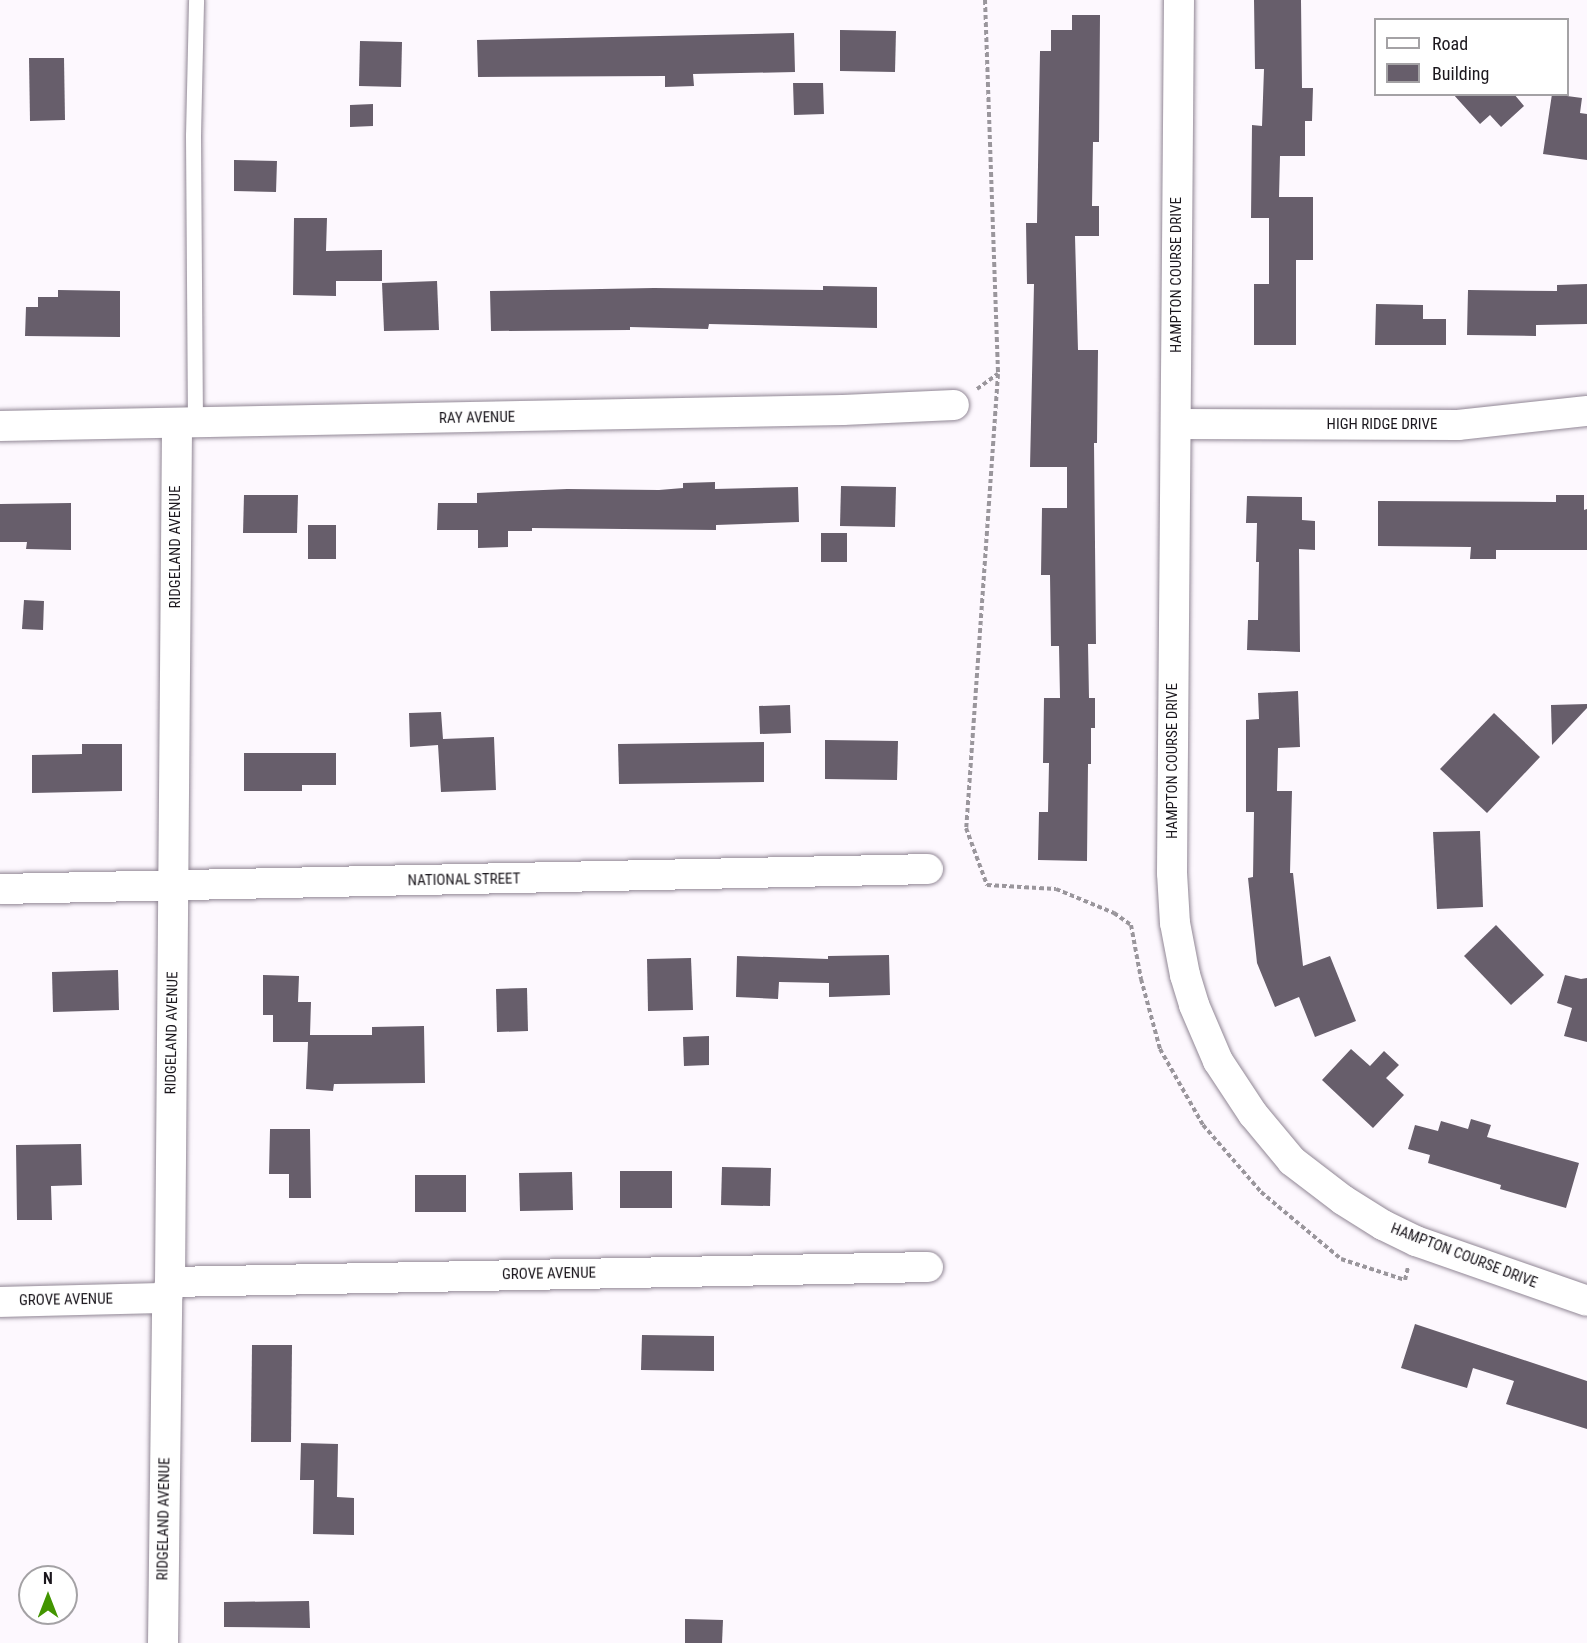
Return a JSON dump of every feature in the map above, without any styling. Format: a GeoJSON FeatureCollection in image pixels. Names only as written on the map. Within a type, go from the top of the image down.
{"type":"FeatureCollection","features":[{"type":"Feature","properties":{"kind":"street","name":"HAMPTON COURSE DRIVE"},"geometry":{"type":"LineString","coordinates":[[1179,0],[1172,873],[1175,923],[1185,975],[1194,1005],[1218,1061],[1253,1114],[1293,1161],[1343,1200],[1383,1225],[1416,1240],[1587,1301]]}},
{"type":"Feature","properties":{"kind":"street","name":"RAY AVENUE"},"geometry":{"type":"LineString","coordinates":[[0,426],[843,410],[954,405]]}},
{"type":"Feature","properties":{"kind":"street","name":"HIGH RIDGE DRIVE"},"geometry":{"type":"LineString","coordinates":[[1176,424],[1458,425],[1587,411]]}},
{"type":"Feature","properties":{"kind":"street","name":"RIDGELAND AVENUE"},"geometry":{"type":"LineString","coordinates":[[163,1643],[173,886],[186,423]]}},
{"type":"Feature","properties":{"kind":"street","name":"NATIONAL STREET"},"geometry":{"type":"LineString","coordinates":[[0,889],[928,869]]}},
{"type":"Feature","properties":{"kind":"street","name":"GROVE AVENUE"},"geometry":{"type":"LineString","coordinates":[[0,1302],[169,1290],[928,1268]]}},
{"type":"Feature","properties":{"kind":"lane"},"geometry":{"type":"LineString","coordinates":[[186,423],[196,0]]}},
{"type":"Feature","properties":{"kind":"path"},"geometry":{"type":"LineString","coordinates":[[985,0],[998,374],[966,828],[987,885],[1056,889],[1114,913],[1131,925],[1141,978],[1160,1049],[1203,1125],[1261,1192],[1341,1259],[1405,1280],[1416,1240]]}},
{"type":"Feature","properties":{"kind":"building"},"geometry":{"type":"Polygon","coordinates":[[[1254,0],[1301,0],[1302,88],[1313,88],[1312,121],[1305,121],[1305,156],[1280,156],[1279,197],[1313,197],[1313,260],[1296,260],[1296,345],[1254,345],[1254,284],[1269,284],[1269,218],[1251,218],[1252,125],[1262,126],[1264,69],[1255,69],[1254,0]]]}},
{"type":"Feature","properties":{"kind":"building"},"geometry":{"type":"Polygon","coordinates":[[[1072,15],[1100,15],[1099,142],[1093,142],[1092,206],[1099,206],[1099,236],[1075,236],[1078,350],[1098,350],[1097,443],[1094,443],[1096,644],[1088,644],[1089,698],[1095,698],[1095,728],[1091,728],[1091,764],[1088,764],[1087,861],[1038,860],[1039,812],[1048,812],[1049,763],[1043,763],[1044,698],[1060,698],[1059,646],[1051,646],[1050,575],[1041,575],[1042,508],[1067,508],[1067,467],[1030,467],[1034,284],[1027,284],[1026,223],[1037,223],[1040,51],[1051,51],[1051,30],[1072,30],[1072,15]]]}},
{"type":"Feature","properties":{"kind":"building"},"geometry":{"type":"Polygon","coordinates":[[[840,30],[896,31],[895,72],[840,71],[840,30]]]}},
{"type":"Feature","properties":{"kind":"building"},"geometry":{"type":"Polygon","coordinates":[[[794,33],[795,72],[693,74],[694,86],[665,87],[665,76],[478,77],[477,40],[794,33]]]}},
{"type":"Feature","properties":{"kind":"building"},"geometry":{"type":"Polygon","coordinates":[[[360,41],[402,42],[401,87],[359,86],[360,41]]]}},
{"type":"Feature","properties":{"kind":"building"},"geometry":{"type":"Polygon","coordinates":[[[29,58],[64,58],[65,120],[30,121],[29,58]]]}},
{"type":"Feature","properties":{"kind":"building"},"geometry":{"type":"Polygon","coordinates":[[[793,83],[823,83],[824,114],[794,115],[793,83]]]}},
{"type":"Feature","properties":{"kind":"building"},"geometry":{"type":"Polygon","coordinates":[[[1455,96],[1516,96],[1524,106],[1501,127],[1490,115],[1480,124],[1455,96]]]}},
{"type":"Feature","properties":{"kind":"building"},"geometry":{"type":"Polygon","coordinates":[[[1552,96],[1582,98],[1580,113],[1587,114],[1587,160],[1543,154],[1552,96]]]}},
{"type":"Feature","properties":{"kind":"building"},"geometry":{"type":"Polygon","coordinates":[[[373,104],[373,126],[350,127],[350,105],[373,104]]]}},
{"type":"Feature","properties":{"kind":"building"},"geometry":{"type":"Polygon","coordinates":[[[234,160],[277,161],[276,192],[234,191],[234,160]]]}},
{"type":"Feature","properties":{"kind":"building"},"geometry":{"type":"Polygon","coordinates":[[[294,218],[327,218],[326,251],[382,250],[382,281],[336,281],[336,296],[293,295],[294,218]]]}},
{"type":"Feature","properties":{"kind":"building"},"geometry":{"type":"Polygon","coordinates":[[[437,281],[439,330],[384,331],[382,283],[437,281]]]}},
{"type":"Feature","properties":{"kind":"building"},"geometry":{"type":"Polygon","coordinates":[[[1587,284],[1587,324],[1536,325],[1536,336],[1467,335],[1468,290],[1557,291],[1557,285],[1587,284]]]}},
{"type":"Feature","properties":{"kind":"building"},"geometry":{"type":"Polygon","coordinates":[[[823,286],[877,287],[877,328],[709,324],[708,329],[630,327],[630,330],[491,331],[490,291],[654,288],[823,290],[823,286]]]}},
{"type":"Feature","properties":{"kind":"building"},"geometry":{"type":"Polygon","coordinates":[[[58,290],[120,291],[120,337],[25,336],[26,307],[38,307],[38,297],[58,297],[58,290]]]}},
{"type":"Feature","properties":{"kind":"building"},"geometry":{"type":"Polygon","coordinates":[[[1376,304],[1423,305],[1423,319],[1446,319],[1446,345],[1375,345],[1376,304]]]}},
{"type":"Feature","properties":{"kind":"building"},"geometry":{"type":"Polygon","coordinates":[[[715,482],[715,489],[798,487],[799,522],[716,525],[716,530],[532,528],[532,531],[508,531],[508,547],[478,548],[478,530],[437,530],[438,503],[477,503],[477,493],[567,489],[659,490],[683,488],[683,483],[715,482]]]}},
{"type":"Feature","properties":{"kind":"building"},"geometry":{"type":"Polygon","coordinates":[[[841,486],[896,487],[895,527],[840,526],[841,486]]]}},
{"type":"Feature","properties":{"kind":"building"},"geometry":{"type":"Polygon","coordinates":[[[244,495],[298,495],[297,533],[243,533],[244,495]]]}},
{"type":"Feature","properties":{"kind":"building"},"geometry":{"type":"Polygon","coordinates":[[[1556,495],[1584,495],[1584,510],[1587,509],[1587,550],[1496,550],[1496,559],[1470,559],[1471,547],[1378,546],[1378,501],[1556,502],[1556,495]]]}},
{"type":"Feature","properties":{"kind":"building"},"geometry":{"type":"Polygon","coordinates":[[[1247,496],[1302,497],[1302,520],[1315,521],[1315,550],[1299,549],[1300,652],[1247,650],[1248,620],[1258,620],[1259,562],[1256,562],[1257,523],[1246,523],[1247,496]]]}},
{"type":"Feature","properties":{"kind":"building"},"geometry":{"type":"Polygon","coordinates":[[[71,503],[71,550],[26,549],[27,542],[0,542],[0,504],[71,503]]]}},
{"type":"Feature","properties":{"kind":"building"},"geometry":{"type":"Polygon","coordinates":[[[308,525],[336,525],[336,559],[308,559],[308,525]]]}},
{"type":"Feature","properties":{"kind":"building"},"geometry":{"type":"Polygon","coordinates":[[[821,533],[847,533],[847,562],[821,562],[821,533]]]}},
{"type":"Feature","properties":{"kind":"building"},"geometry":{"type":"Polygon","coordinates":[[[24,600],[44,601],[43,630],[22,629],[24,600]]]}},
{"type":"Feature","properties":{"kind":"building"},"geometry":{"type":"Polygon","coordinates":[[[1298,691],[1300,747],[1278,748],[1277,791],[1292,791],[1290,873],[1293,873],[1303,966],[1330,956],[1356,1021],[1315,1037],[1299,997],[1275,1007],[1257,963],[1248,878],[1253,877],[1254,812],[1246,812],[1246,720],[1259,719],[1258,693],[1298,691]]]}},
{"type":"Feature","properties":{"kind":"building"},"geometry":{"type":"Polygon","coordinates":[[[1587,704],[1587,708],[1552,745],[1551,705],[1587,704]]]}},
{"type":"Feature","properties":{"kind":"building"},"geometry":{"type":"Polygon","coordinates":[[[790,705],[791,733],[760,734],[759,706],[790,705]]]}},
{"type":"Feature","properties":{"kind":"building"},"geometry":{"type":"Polygon","coordinates":[[[441,712],[443,739],[494,737],[496,790],[441,792],[438,745],[410,747],[409,713],[441,712]]]}},
{"type":"Feature","properties":{"kind":"building"},"geometry":{"type":"Polygon","coordinates":[[[1494,713],[1540,757],[1487,813],[1440,769],[1494,713]]]}},
{"type":"Feature","properties":{"kind":"building"},"geometry":{"type":"Polygon","coordinates":[[[825,740],[898,741],[897,780],[825,779],[825,740]]]}},
{"type":"Feature","properties":{"kind":"building"},"geometry":{"type":"Polygon","coordinates":[[[764,742],[764,782],[619,784],[618,744],[764,742]]]}},
{"type":"Feature","properties":{"kind":"building"},"geometry":{"type":"Polygon","coordinates":[[[82,744],[122,744],[122,791],[32,793],[32,755],[82,754],[82,744]]]}},
{"type":"Feature","properties":{"kind":"building"},"geometry":{"type":"Polygon","coordinates":[[[244,753],[336,753],[336,785],[302,785],[302,791],[244,791],[244,753]]]}},
{"type":"Feature","properties":{"kind":"building"},"geometry":{"type":"Polygon","coordinates":[[[1480,831],[1483,907],[1437,909],[1433,832],[1480,831]]]}},
{"type":"Feature","properties":{"kind":"building"},"geometry":{"type":"Polygon","coordinates":[[[1496,925],[1544,975],[1511,1005],[1464,956],[1496,925]]]}},
{"type":"Feature","properties":{"kind":"building"},"geometry":{"type":"Polygon","coordinates":[[[889,955],[890,995],[829,997],[829,983],[779,982],[778,999],[736,997],[737,956],[828,959],[828,956],[889,955]]]}},
{"type":"Feature","properties":{"kind":"building"},"geometry":{"type":"Polygon","coordinates":[[[691,958],[693,1010],[648,1011],[647,959],[691,958]]]}},
{"type":"Feature","properties":{"kind":"building"},"geometry":{"type":"Polygon","coordinates":[[[118,970],[119,1010],[53,1012],[52,972],[118,970]]]}},
{"type":"Feature","properties":{"kind":"building"},"geometry":{"type":"Polygon","coordinates":[[[263,975],[299,976],[298,1002],[311,1002],[310,1035],[372,1035],[372,1027],[424,1026],[425,1083],[334,1084],[333,1091],[306,1089],[308,1042],[273,1042],[273,1015],[263,1015],[263,975]]]}},
{"type":"Feature","properties":{"kind":"building"},"geometry":{"type":"Polygon","coordinates":[[[1565,975],[1581,979],[1587,978],[1587,1042],[1564,1036],[1572,1008],[1557,1003],[1565,975]]]}},
{"type":"Feature","properties":{"kind":"building"},"geometry":{"type":"Polygon","coordinates":[[[527,988],[528,1031],[497,1032],[496,989],[527,988]]]}},
{"type":"Feature","properties":{"kind":"building"},"geometry":{"type":"Polygon","coordinates":[[[709,1036],[709,1065],[684,1066],[683,1037],[709,1036]]]}},
{"type":"Feature","properties":{"kind":"building"},"geometry":{"type":"Polygon","coordinates":[[[1351,1049],[1370,1066],[1384,1051],[1399,1065],[1386,1078],[1404,1095],[1373,1128],[1322,1080],[1351,1049]]]}},
{"type":"Feature","properties":{"kind":"building"},"geometry":{"type":"Polygon","coordinates":[[[1471,1119],[1491,1125],[1487,1137],[1579,1163],[1566,1208],[1500,1189],[1501,1185],[1428,1163],[1430,1155],[1408,1149],[1415,1125],[1438,1131],[1441,1121],[1468,1129],[1471,1119]]]}},
{"type":"Feature","properties":{"kind":"building"},"geometry":{"type":"Polygon","coordinates":[[[270,1129],[310,1129],[311,1198],[289,1198],[289,1174],[269,1174],[270,1129]]]}},
{"type":"Feature","properties":{"kind":"building"},"geometry":{"type":"Polygon","coordinates":[[[81,1144],[82,1185],[51,1186],[52,1220],[17,1220],[16,1145],[81,1144]]]}},
{"type":"Feature","properties":{"kind":"building"},"geometry":{"type":"Polygon","coordinates":[[[722,1167],[771,1168],[770,1206],[721,1205],[722,1167]]]}},
{"type":"Feature","properties":{"kind":"building"},"geometry":{"type":"Polygon","coordinates":[[[620,1171],[672,1171],[672,1208],[620,1208],[620,1171]]]}},
{"type":"Feature","properties":{"kind":"building"},"geometry":{"type":"Polygon","coordinates":[[[572,1172],[573,1210],[520,1211],[519,1173],[572,1172]]]}},
{"type":"Feature","properties":{"kind":"building"},"geometry":{"type":"Polygon","coordinates":[[[415,1175],[466,1175],[466,1212],[415,1212],[415,1175]]]}},
{"type":"Feature","properties":{"kind":"building"},"geometry":{"type":"Polygon","coordinates":[[[1415,1324],[1587,1381],[1587,1429],[1506,1404],[1514,1381],[1473,1368],[1467,1388],[1401,1368],[1415,1324]]]}},
{"type":"Feature","properties":{"kind":"building"},"geometry":{"type":"Polygon","coordinates":[[[642,1335],[714,1336],[714,1371],[641,1370],[642,1335]]]}},
{"type":"Feature","properties":{"kind":"building"},"geometry":{"type":"Polygon","coordinates":[[[252,1345],[292,1345],[291,1442],[251,1442],[252,1345]]]}},
{"type":"Feature","properties":{"kind":"building"},"geometry":{"type":"Polygon","coordinates":[[[301,1443],[338,1444],[337,1497],[354,1498],[354,1535],[313,1534],[314,1480],[300,1480],[301,1443]]]}},
{"type":"Feature","properties":{"kind":"building"},"geometry":{"type":"Polygon","coordinates":[[[309,1601],[310,1628],[224,1627],[224,1602],[309,1601]]]}},
{"type":"Feature","properties":{"kind":"building"},"geometry":{"type":"Polygon","coordinates":[[[685,1619],[723,1620],[722,1643],[685,1643],[685,1619]]]}}]}
